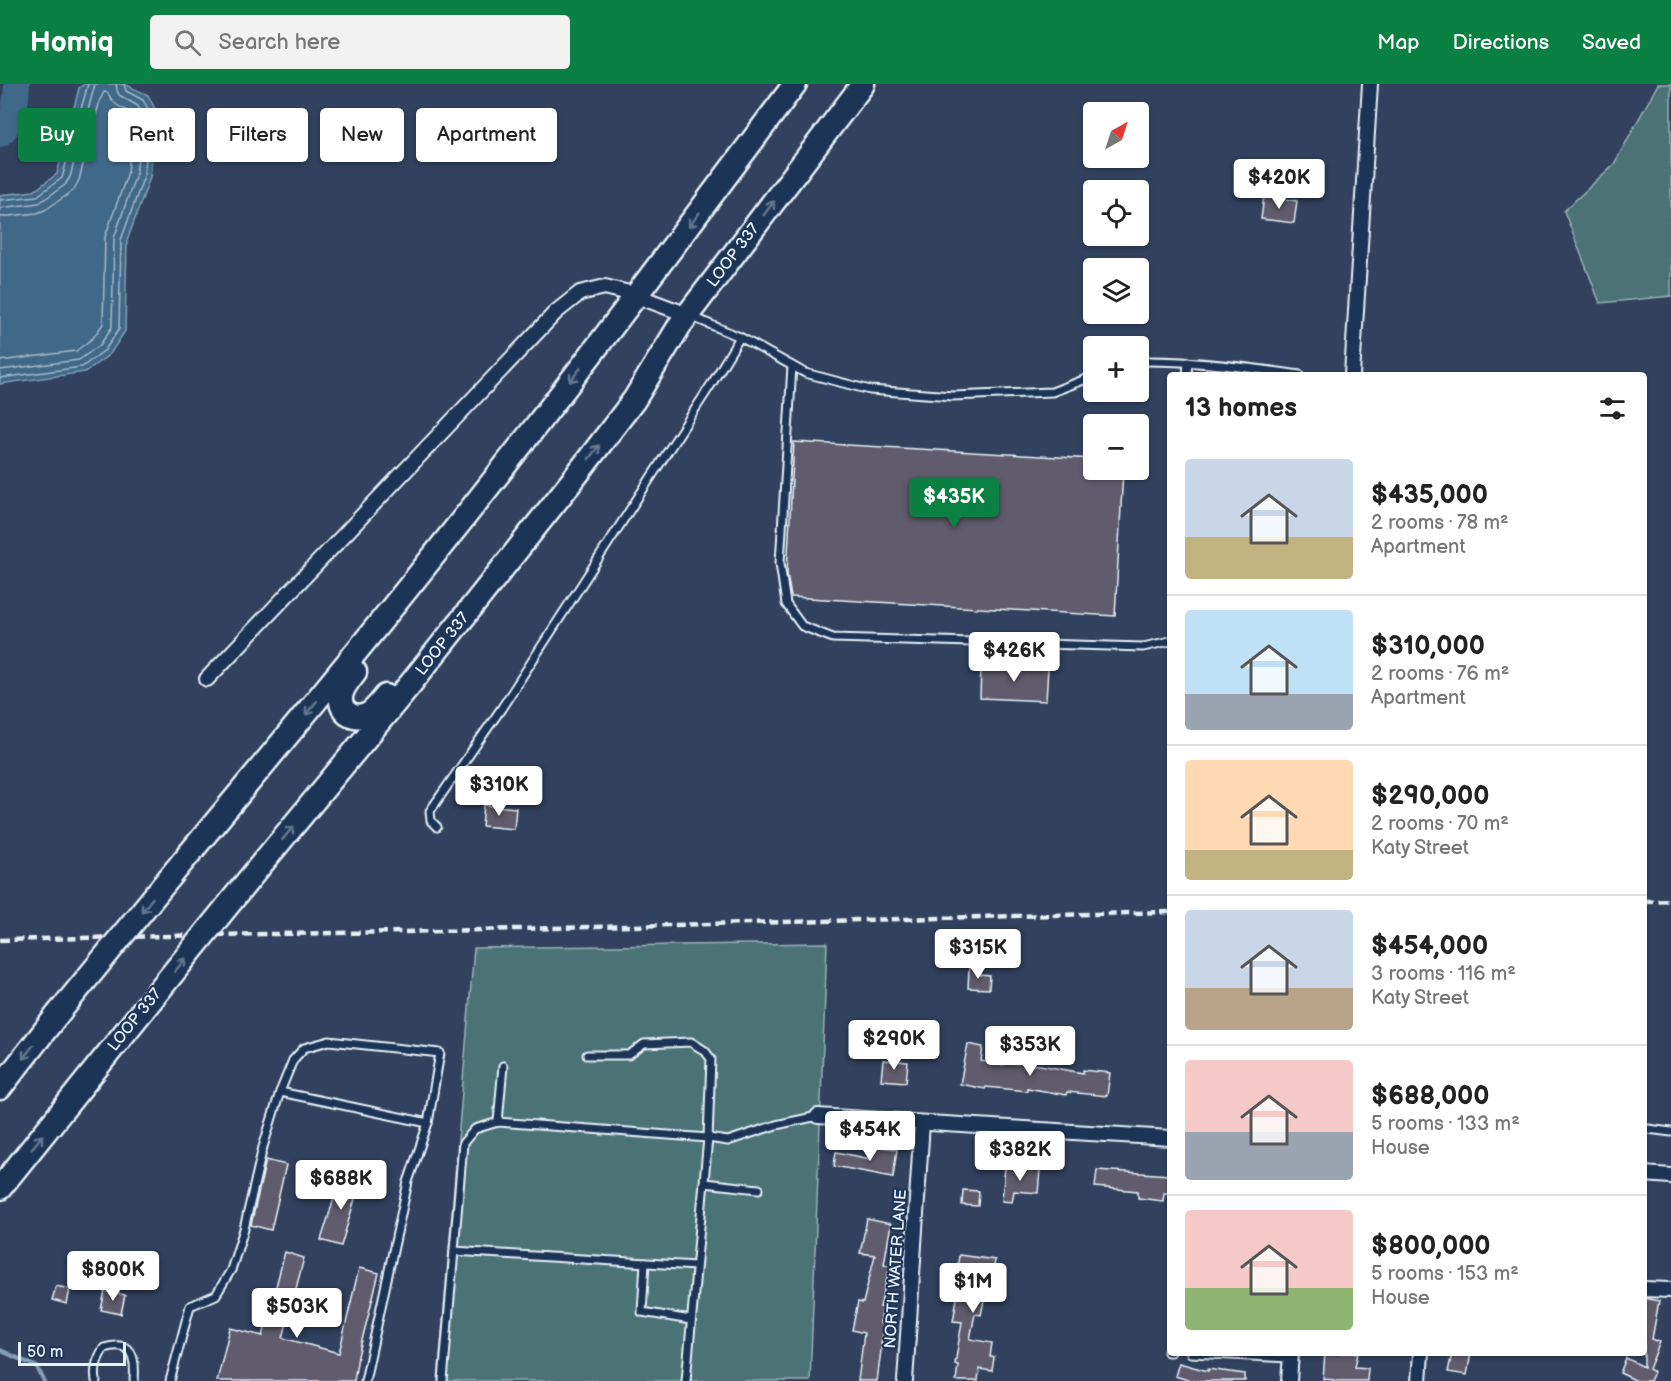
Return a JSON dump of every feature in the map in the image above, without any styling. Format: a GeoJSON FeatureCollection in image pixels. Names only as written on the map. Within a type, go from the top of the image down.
{"type":"FeatureCollection","features":[{"type":"Feature","properties":{"kind":"main road"},"geometry":{"type":"LineString","coordinates":[[0,1088],[184,860],[338,676],[636,296],[795,84]]}},
{"type":"Feature","properties":{"kind":"main road","name":"LOOP 337"},"geometry":{"type":"LineString","coordinates":[[0,1188],[250,878],[412,682],[572,481],[634,400],[688,315],[863,84]]}},
{"type":"Feature","properties":{"kind":"main road"},"geometry":{"type":"LineString","coordinates":[[524,441],[484,510],[344,687],[341,705],[346,713],[361,717],[376,708],[517,534],[572,481]]}},
{"type":"Feature","properties":{"kind":"street"},"geometry":{"type":"LineString","coordinates":[[1352,372],[1370,84]]}},
{"type":"Feature","properties":{"kind":"street"},"geometry":{"type":"LineString","coordinates":[[207,680],[556,312],[580,293],[605,287],[688,315]]}},
{"type":"Feature","properties":{"kind":"street"},"geometry":{"type":"LineString","coordinates":[[818,1116],[1167,1138]]}},
{"type":"Feature","properties":{"kind":"street","name":"NORTH WATER LANE"},"geometry":{"type":"LineString","coordinates":[[905,1381],[922,1123]]}},
{"type":"Feature","properties":{"kind":"street"},"geometry":{"type":"LineString","coordinates":[[1647,1174],[1671,1176]]}},
{"type":"Feature","properties":{"kind":"street"},"geometry":{"type":"LineString","coordinates":[[1647,1289],[1671,1290]]}},
{"type":"Feature","properties":{"kind":"street"},"geometry":{"type":"LineString","coordinates":[[1289,1381],[1290,1356]]}},
{"type":"Feature","properties":{"kind":"street"},"geometry":{"type":"LineString","coordinates":[[1419,1381],[1421,1356]]}},
{"type":"Feature","properties":{"kind":"lane"},"geometry":{"type":"LineString","coordinates":[[688,315],[740,337],[805,373],[870,390],[952,396],[1052,392],[1083,380]]}},
{"type":"Feature","properties":{"kind":"lane"},"geometry":{"type":"LineString","coordinates":[[437,827],[430,821],[430,811],[501,709],[740,337]]}},
{"type":"Feature","properties":{"kind":"lane"},"geometry":{"type":"LineString","coordinates":[[1149,361],[1188,362],[1278,372]]}},
{"type":"Feature","properties":{"kind":"lane"},"geometry":{"type":"LineString","coordinates":[[1187,372],[1188,362]]}},
{"type":"Feature","properties":{"kind":"lane"},"geometry":{"type":"LineString","coordinates":[[792,366],[780,562],[786,604],[802,626],[833,638],[1143,647],[1167,642]]}},
{"type":"Feature","properties":{"kind":"lane"},"geometry":{"type":"LineString","coordinates":[[170,1381],[190,1306],[216,1295],[231,1270],[244,1229],[263,1146],[293,1060],[304,1048],[329,1041],[440,1053],[428,1123],[408,1182],[365,1381]]}},
{"type":"Feature","properties":{"kind":"lane"},"geometry":{"type":"LineString","coordinates":[[587,1055],[628,1055],[644,1044],[691,1042],[705,1051],[711,1059],[708,1138],[686,1381]]}},
{"type":"Feature","properties":{"kind":"lane"},"geometry":{"type":"LineString","coordinates":[[498,1122],[503,1066]]}},
{"type":"Feature","properties":{"kind":"lane"},"geometry":{"type":"LineString","coordinates":[[280,1092],[428,1123]]}},
{"type":"Feature","properties":{"kind":"lane"},"geometry":{"type":"LineString","coordinates":[[443,1381],[463,1143],[475,1129],[498,1122],[728,1141],[776,1125],[818,1116]]}},
{"type":"Feature","properties":{"kind":"lane"},"geometry":{"type":"LineString","coordinates":[[1647,1129],[1671,1132]]}},
{"type":"Feature","properties":{"kind":"lane"},"geometry":{"type":"LineString","coordinates":[[704,1183],[759,1189]]}},
{"type":"Feature","properties":{"kind":"lane"},"geometry":{"type":"LineString","coordinates":[[454,1251],[696,1266]]}},
{"type":"Feature","properties":{"kind":"lane"},"geometry":{"type":"LineString","coordinates":[[645,1263],[642,1312],[691,1320]]}},
{"type":"Feature","properties":{"kind":"lane"},"geometry":{"type":"LineString","coordinates":[[96,1381],[97,1359],[104,1348],[113,1345],[125,1347],[132,1353],[134,1381]]}},
{"type":"Feature","properties":{"kind":"green space"},"geometry":{"type":"Polygon","coordinates":[[[1658,84],[1671,84],[1671,296],[1600,303],[1564,211],[1614,164],[1658,84]]]}},
{"type":"Feature","properties":{"kind":"green space"},"geometry":{"type":"Polygon","coordinates":[[[827,943],[810,1381],[438,1381],[474,948],[827,943]]]}},
{"type":"Feature","properties":{"kind":"water"},"geometry":{"type":"Polygon","coordinates":[[[84,84],[124,84],[148,95],[154,108],[108,108],[108,162],[152,162],[150,177],[127,241],[125,331],[110,354],[85,372],[0,384],[0,195],[34,191],[57,174],[60,162],[96,162],[96,108],[74,108],[79,88],[84,84]]]}},
{"type":"Feature","properties":{"kind":"building"},"geometry":{"type":"Polygon","coordinates":[[[1264,196],[1297,201],[1294,223],[1261,219],[1264,196]]]}},
{"type":"Feature","properties":{"kind":"building"},"geometry":{"type":"Polygon","coordinates":[[[794,442],[1083,458],[1083,480],[1122,480],[1115,616],[791,597],[787,573],[794,442]]]}},
{"type":"Feature","properties":{"kind":"building"},"geometry":{"type":"Polygon","coordinates":[[[981,665],[1048,669],[1046,701],[980,698],[981,665]]]}},
{"type":"Feature","properties":{"kind":"building"},"geometry":{"type":"Polygon","coordinates":[[[484,805],[516,808],[514,829],[482,826],[484,805]]]}},
{"type":"Feature","properties":{"kind":"building"},"geometry":{"type":"Polygon","coordinates":[[[969,968],[981,969],[981,975],[990,976],[989,989],[968,988],[969,968]]]}},
{"type":"Feature","properties":{"kind":"building"},"geometry":{"type":"Polygon","coordinates":[[[968,1044],[983,1047],[981,1061],[1003,1065],[1004,1062],[1040,1065],[1083,1073],[1083,1070],[1110,1073],[1107,1096],[1067,1092],[1066,1095],[1027,1088],[1027,1091],[986,1087],[985,1089],[960,1084],[968,1044]]]}},
{"type":"Feature","properties":{"kind":"building"},"geometry":{"type":"Polygon","coordinates":[[[883,1060],[908,1062],[906,1082],[881,1080],[883,1060]]]}},
{"type":"Feature","properties":{"kind":"building"},"geometry":{"type":"Polygon","coordinates":[[[873,1146],[897,1149],[893,1177],[834,1166],[836,1152],[871,1159],[873,1146]]]}},
{"type":"Feature","properties":{"kind":"building"},"geometry":{"type":"Polygon","coordinates":[[[266,1160],[286,1165],[271,1230],[251,1225],[266,1160]]]}},
{"type":"Feature","properties":{"kind":"building"},"geometry":{"type":"Polygon","coordinates":[[[1005,1167],[1040,1170],[1038,1193],[1014,1191],[1012,1202],[1002,1201],[1005,1167]]]}},
{"type":"Feature","properties":{"kind":"building"},"geometry":{"type":"Polygon","coordinates":[[[1097,1170],[1167,1175],[1167,1193],[1164,1193],[1163,1201],[1138,1198],[1138,1191],[1095,1187],[1097,1170]]]}},
{"type":"Feature","properties":{"kind":"building"},"geometry":{"type":"Polygon","coordinates":[[[341,1176],[360,1182],[341,1246],[321,1240],[341,1176]]]}},
{"type":"Feature","properties":{"kind":"building"},"geometry":{"type":"Polygon","coordinates":[[[963,1190],[979,1191],[978,1206],[962,1205],[963,1190]]]}},
{"type":"Feature","properties":{"kind":"building"},"geometry":{"type":"Polygon","coordinates":[[[867,1219],[891,1224],[884,1264],[890,1266],[880,1307],[883,1308],[880,1323],[885,1325],[877,1381],[858,1381],[864,1333],[852,1330],[858,1302],[863,1303],[875,1255],[860,1253],[867,1219]]]}},
{"type":"Feature","properties":{"kind":"building"},"geometry":{"type":"Polygon","coordinates":[[[285,1252],[304,1258],[283,1338],[339,1353],[359,1268],[379,1273],[354,1381],[217,1381],[230,1328],[263,1336],[285,1252]]]}},
{"type":"Feature","properties":{"kind":"building"},"geometry":{"type":"Polygon","coordinates":[[[959,1255],[995,1260],[994,1267],[1005,1269],[1003,1283],[994,1281],[992,1292],[986,1291],[981,1315],[975,1314],[970,1339],[992,1343],[990,1357],[994,1357],[992,1371],[979,1369],[978,1381],[956,1381],[958,1365],[955,1364],[962,1322],[953,1321],[959,1287],[955,1287],[959,1255]]]}},
{"type":"Feature","properties":{"kind":"building"},"geometry":{"type":"Polygon","coordinates":[[[56,1286],[70,1289],[67,1304],[52,1300],[56,1286]]]}},
{"type":"Feature","properties":{"kind":"building"},"geometry":{"type":"Polygon","coordinates":[[[105,1291],[125,1295],[121,1314],[101,1310],[105,1291]]]}},
{"type":"Feature","properties":{"kind":"building"},"geometry":{"type":"Polygon","coordinates":[[[1647,1299],[1659,1301],[1652,1339],[1660,1342],[1649,1369],[1654,1372],[1650,1381],[1637,1381],[1620,1373],[1626,1358],[1644,1367],[1644,1356],[1647,1356],[1647,1299]]]}},
{"type":"Feature","properties":{"kind":"building"},"geometry":{"type":"Polygon","coordinates":[[[1325,1356],[1357,1356],[1355,1367],[1368,1368],[1367,1381],[1323,1379],[1325,1356]]]}},
{"type":"Feature","properties":{"kind":"building"},"geometry":{"type":"Polygon","coordinates":[[[1451,1356],[1470,1356],[1467,1375],[1448,1372],[1451,1356]]]}},
{"type":"Feature","properties":{"kind":"building"},"geometry":{"type":"Polygon","coordinates":[[[1179,1363],[1208,1371],[1208,1369],[1245,1374],[1245,1381],[1191,1381],[1175,1376],[1179,1363]]]}},
{"type":"Feature","properties":{"kind":"waterway"},"geometry":{"type":"LineString","coordinates":[[0,134],[12,117],[17,84]]}},
{"type":"Feature","properties":{"kind":"waterway"},"geometry":{"type":"LineString","coordinates":[[0,1350],[37,1367],[44,1381]]}},
{"type":"Feature","properties":{"kind":"railway"},"geometry":{"type":"LineString","coordinates":[[1647,901],[1671,900]]}},
{"type":"Feature","properties":{"kind":"railway"},"geometry":{"type":"LineString","coordinates":[[0,940],[1167,912]]}}]}
